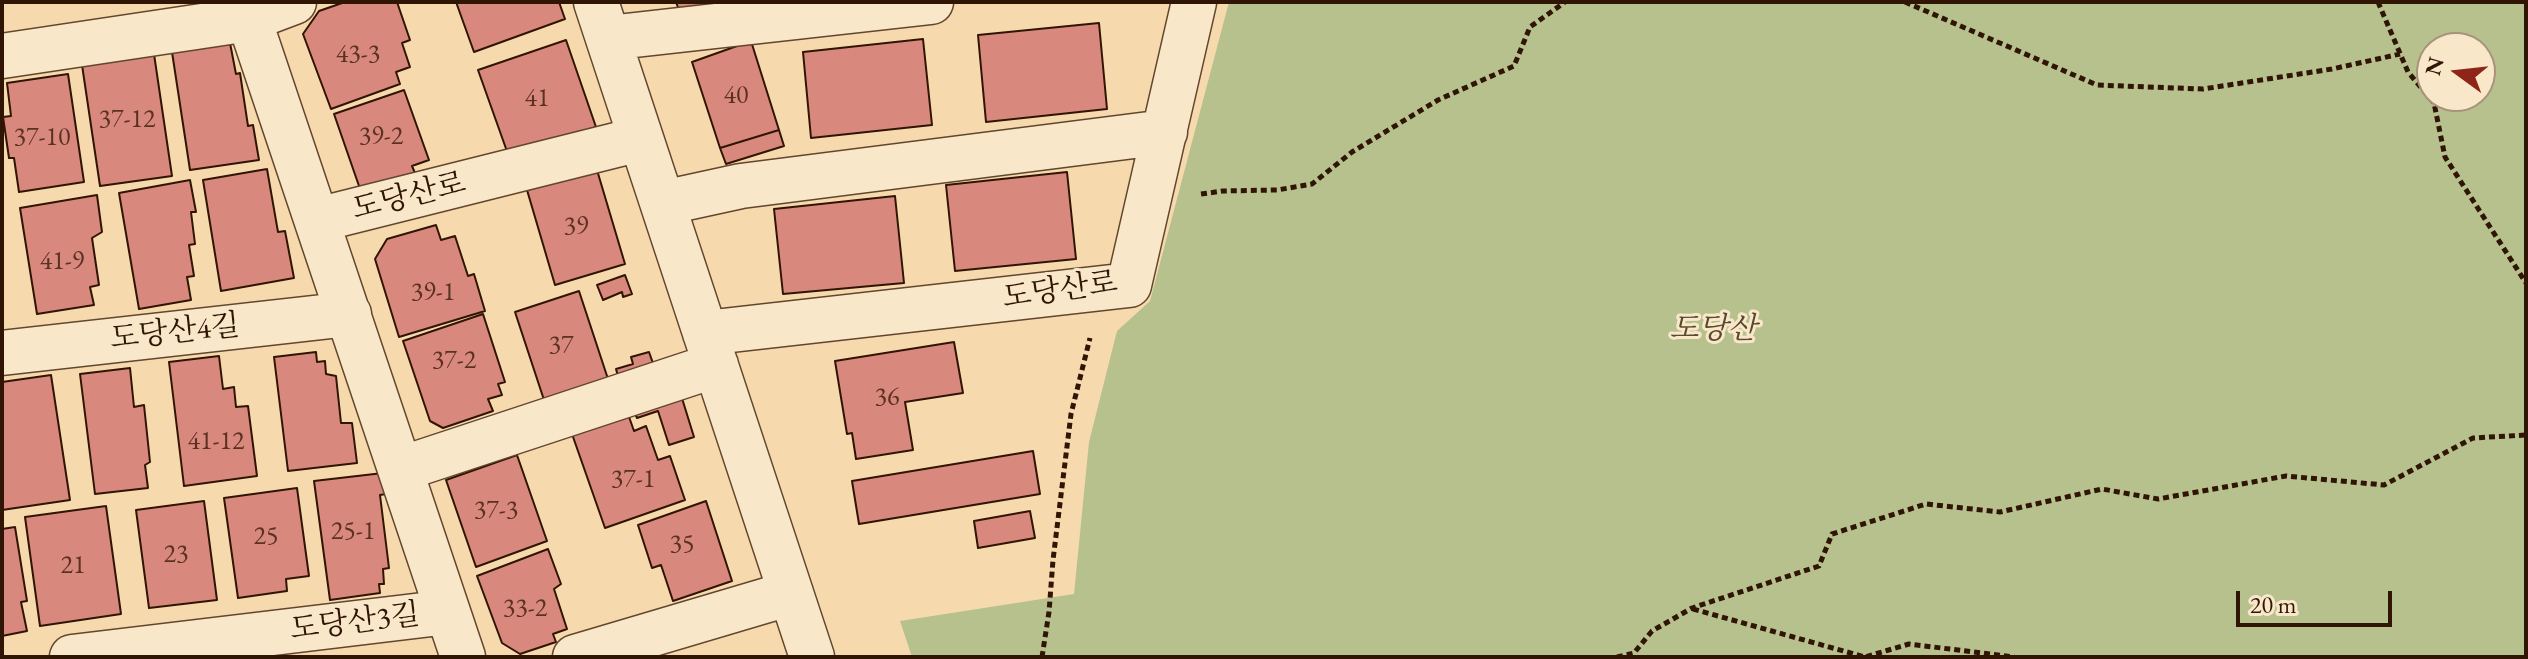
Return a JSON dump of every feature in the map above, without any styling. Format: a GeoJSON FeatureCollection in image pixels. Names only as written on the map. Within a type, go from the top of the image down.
{"type":"FeatureCollection","features":[{"type":"Feature","properties":{"kind":"street"},"geometry":{"type":"LineString","coordinates":[[2,56],[249,19],[294,2]]}},
{"type":"Feature","properties":{"kind":"street"},"geometry":{"type":"LineString","coordinates":[[812,657],[602,20],[931,2]]}},
{"type":"Feature","properties":{"kind":"street","name":"도당산로"},"geometry":{"type":"LineString","coordinates":[[401,469],[710,349],[1129,285],[1194,2]]}},
{"type":"Feature","properties":{"kind":"street"},"geometry":{"type":"LineString","coordinates":[[249,19],[463,657]]}},
{"type":"Feature","properties":{"kind":"street"},"geometry":{"type":"LineString","coordinates":[[663,203],[741,186],[1165,132]]}},
{"type":"Feature","properties":{"kind":"street","name":"도당산로"},"geometry":{"type":"LineString","coordinates":[[317,220],[640,139]]}},
{"type":"Feature","properties":{"kind":"street","name":"도당산4길"},"geometry":{"type":"LineString","coordinates":[[2,353],[349,314]]}},
{"type":"Feature","properties":{"kind":"street"},"geometry":{"type":"LineString","coordinates":[[575,657],[791,593]]}},
{"type":"Feature","properties":{"kind":"street","name":"도당산3길"},"geometry":{"type":"LineString","coordinates":[[72,657],[448,612]]}},
{"type":"Feature","properties":{"kind":"path"},"geometry":{"type":"LineString","coordinates":[[1148,206],[1167,198],[1223,191],[1277,190],[1312,184],[1352,152],[1438,100],[1514,66],[1530,27],[1565,2]]}},
{"type":"Feature","properties":{"kind":"path"},"geometry":{"type":"LineString","coordinates":[[1905,2],[2097,85],[2203,89],[2332,69],[2400,54]]}},
{"type":"Feature","properties":{"kind":"path"},"geometry":{"type":"LineString","coordinates":[[2378,2],[2408,72],[2434,103],[2445,157],[2526,283]]}},
{"type":"Feature","properties":{"kind":"path"},"geometry":{"type":"LineString","coordinates":[[1042,657],[1071,414],[1103,288]]}},
{"type":"Feature","properties":{"kind":"path"},"geometry":{"type":"LineString","coordinates":[[1617,657],[1634,653],[1652,631],[1692,608],[1819,566],[1832,534],[1926,504],[2000,512],[2102,489],[2158,499],[2286,476],[2384,485],[2473,438],[2526,435]]}},
{"type":"Feature","properties":{"kind":"path"},"geometry":{"type":"LineString","coordinates":[[1692,608],[1865,657],[1909,644],[2014,657]]}},
{"type":"Feature","properties":{"kind":"green space","name":"도당산"},"geometry":{"type":"Polygon","coordinates":[[[1229,2],[2526,2],[2526,657],[912,657],[900,621],[1074,594],[1089,442],[1117,331],[1150,301],[1229,2]]]}},
{"type":"Feature","properties":{"kind":"building"},"geometry":{"type":"Polygon","coordinates":[[[345,2],[397,2],[410,40],[402,43],[410,67],[396,72],[400,84],[331,109],[303,34],[319,11],[345,2]]]}},
{"type":"Feature","properties":{"kind":"building"},"geometry":{"type":"Polygon","coordinates":[[[456,2],[559,2],[565,19],[474,52],[456,2]]]}},
{"type":"Feature","properties":{"kind":"building"},"geometry":{"type":"Polygon","coordinates":[[[676,2],[711,2],[680,13],[676,2]]]}},
{"type":"Feature","properties":{"kind":"building"},"geometry":{"type":"Polygon","coordinates":[[[1099,23],[1107,109],[986,122],[978,35],[1099,23]]]}},
{"type":"Feature","properties":{"kind":"building"},"geometry":{"type":"Polygon","coordinates":[[[923,39],[932,125],[811,138],[803,52],[923,39]]]}},
{"type":"Feature","properties":{"kind":"building"},"geometry":{"type":"Polygon","coordinates":[[[566,40],[596,127],[509,157],[478,70],[566,40]]]}},
{"type":"Feature","properties":{"kind":"building"},"geometry":{"type":"Polygon","coordinates":[[[751,41],[779,130],[720,148],[692,62],[751,41]]]}},
{"type":"Feature","properties":{"kind":"building"},"geometry":{"type":"Polygon","coordinates":[[[230,43],[236,74],[240,73],[248,126],[253,125],[259,160],[190,170],[172,52],[230,43]]]}},
{"type":"Feature","properties":{"kind":"building"},"geometry":{"type":"Polygon","coordinates":[[[154,54],[172,176],[100,186],[82,65],[154,54]]]}},
{"type":"Feature","properties":{"kind":"building"},"geometry":{"type":"Polygon","coordinates":[[[68,74],[84,182],[19,192],[14,158],[9,158],[3,117],[11,116],[7,83],[68,74]]]}},
{"type":"Feature","properties":{"kind":"building"},"geometry":{"type":"Polygon","coordinates":[[[404,90],[429,160],[412,166],[418,180],[377,194],[359,186],[334,114],[404,90]]]}},
{"type":"Feature","properties":{"kind":"building"},"geometry":{"type":"Polygon","coordinates":[[[779,130],[784,146],[726,164],[720,148],[779,130]]]}},
{"type":"Feature","properties":{"kind":"building"},"geometry":{"type":"Polygon","coordinates":[[[267,169],[278,232],[285,231],[294,278],[221,291],[203,180],[267,169]]]}},
{"type":"Feature","properties":{"kind":"building"},"geometry":{"type":"Polygon","coordinates":[[[597,170],[625,264],[555,285],[527,190],[597,170]]]}},
{"type":"Feature","properties":{"kind":"building"},"geometry":{"type":"Polygon","coordinates":[[[1067,172],[1076,259],[955,271],[946,185],[1067,172]]]}},
{"type":"Feature","properties":{"kind":"building"},"geometry":{"type":"Polygon","coordinates":[[[190,180],[196,212],[191,212],[195,244],[189,245],[194,276],[187,277],[191,300],[139,309],[119,193],[190,180]]]}},
{"type":"Feature","properties":{"kind":"building"},"geometry":{"type":"Polygon","coordinates":[[[97,195],[102,232],[92,238],[99,285],[90,287],[94,305],[37,314],[20,208],[97,195]]]}},
{"type":"Feature","properties":{"kind":"building"},"geometry":{"type":"Polygon","coordinates":[[[895,196],[904,283],[783,294],[774,209],[895,196]]]}},
{"type":"Feature","properties":{"kind":"building"},"geometry":{"type":"Polygon","coordinates":[[[436,225],[441,240],[455,236],[468,276],[474,274],[485,311],[399,337],[375,259],[387,239],[436,225]]]}},
{"type":"Feature","properties":{"kind":"building"},"geometry":{"type":"Polygon","coordinates":[[[625,275],[632,294],[623,297],[622,292],[603,300],[597,285],[625,275]]]}},
{"type":"Feature","properties":{"kind":"building"},"geometry":{"type":"Polygon","coordinates":[[[579,291],[608,379],[544,400],[515,312],[579,291]]]}},
{"type":"Feature","properties":{"kind":"building"},"geometry":{"type":"Polygon","coordinates":[[[483,314],[505,382],[498,384],[502,395],[488,399],[493,411],[443,428],[430,421],[403,341],[483,314]]]}},
{"type":"Feature","properties":{"kind":"building"},"geometry":{"type":"Polygon","coordinates":[[[954,342],[963,393],[905,402],[913,450],[856,459],[852,433],[847,434],[835,361],[954,342]]]}},
{"type":"Feature","properties":{"kind":"building"},"geometry":{"type":"Polygon","coordinates":[[[316,352],[317,362],[325,361],[326,374],[336,376],[341,423],[352,423],[357,463],[288,471],[274,357],[316,352]]]}},
{"type":"Feature","properties":{"kind":"building"},"geometry":{"type":"Polygon","coordinates":[[[649,352],[654,366],[618,376],[616,369],[633,364],[631,357],[649,352]]]}},
{"type":"Feature","properties":{"kind":"building"},"geometry":{"type":"Polygon","coordinates":[[[219,356],[223,389],[234,387],[236,407],[248,406],[257,476],[184,486],[169,362],[219,356]]]}},
{"type":"Feature","properties":{"kind":"building"},"geometry":{"type":"Polygon","coordinates":[[[130,368],[134,407],[144,405],[150,462],[145,465],[148,488],[95,494],[80,374],[130,368]]]}},
{"type":"Feature","properties":{"kind":"building"},"geometry":{"type":"Polygon","coordinates":[[[51,375],[70,500],[2,510],[2,382],[51,375]]]}},
{"type":"Feature","properties":{"kind":"building"},"geometry":{"type":"Polygon","coordinates":[[[681,395],[694,437],[669,445],[658,411],[637,418],[634,411],[681,395]]]}},
{"type":"Feature","properties":{"kind":"building"},"geometry":{"type":"Polygon","coordinates":[[[628,414],[634,431],[646,426],[658,460],[670,456],[685,500],[605,528],[572,434],[628,414]]]}},
{"type":"Feature","properties":{"kind":"building"},"geometry":{"type":"Polygon","coordinates":[[[1033,451],[1040,494],[859,524],[852,481],[1033,451]]]}},
{"type":"Feature","properties":{"kind":"building"},"geometry":{"type":"Polygon","coordinates":[[[517,455],[547,541],[476,567],[446,480],[517,455]]]}},
{"type":"Feature","properties":{"kind":"building"},"geometry":{"type":"Polygon","coordinates":[[[383,473],[386,494],[380,495],[389,568],[383,569],[384,584],[379,584],[380,593],[330,600],[314,481],[383,473]]]}},
{"type":"Feature","properties":{"kind":"building"},"geometry":{"type":"Polygon","coordinates":[[[297,488],[309,576],[286,579],[287,591],[238,598],[224,498],[297,488]]]}},
{"type":"Feature","properties":{"kind":"building"},"geometry":{"type":"Polygon","coordinates":[[[204,501],[217,600],[149,608],[136,510],[204,501]]]}},
{"type":"Feature","properties":{"kind":"building"},"geometry":{"type":"Polygon","coordinates":[[[706,501],[732,581],[673,601],[661,565],[652,568],[638,525],[706,501]]]}},
{"type":"Feature","properties":{"kind":"building"},"geometry":{"type":"Polygon","coordinates":[[[106,506],[121,614],[40,626],[25,517],[106,506]]]}},
{"type":"Feature","properties":{"kind":"building"},"geometry":{"type":"Polygon","coordinates":[[[1030,511],[1035,538],[978,548],[974,521],[1030,511]]]}},
{"type":"Feature","properties":{"kind":"building"},"geometry":{"type":"Polygon","coordinates":[[[15,527],[27,601],[21,602],[27,631],[2,636],[2,529],[15,527]]]}},
{"type":"Feature","properties":{"kind":"building"},"geometry":{"type":"Polygon","coordinates":[[[548,549],[561,584],[554,589],[567,629],[553,634],[556,642],[520,654],[502,643],[477,576],[548,549]]]}}]}
